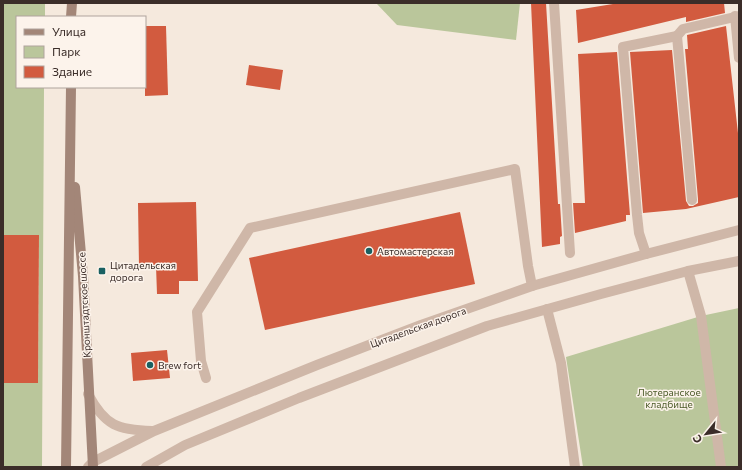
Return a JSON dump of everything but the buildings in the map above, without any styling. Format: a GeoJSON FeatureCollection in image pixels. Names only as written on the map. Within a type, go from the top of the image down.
{"type":"FeatureCollection","features":[{"type":"Feature","properties":{"kind":"main road"},"geometry":{"type":"LineString","coordinates":[[72,3],[72,16]]}},
{"type":"Feature","properties":{"kind":"main road","name":"Кронштадтское шоссе"},"geometry":{"type":"LineString","coordinates":[[66,467],[71,88]]}},
{"type":"Feature","properties":{"kind":"main road","name":"Кронштадтское шоссе"},"geometry":{"type":"LineString","coordinates":[[70,143],[80,239],[91,465]]}},
{"type":"Feature","properties":{"kind":"street"},"geometry":{"type":"LineString","coordinates":[[554,3],[570,253]]}},
{"type":"Feature","properties":{"kind":"street"},"geometry":{"type":"LineString","coordinates":[[646,254],[637,215],[623,47],[677,36],[683,29],[737,16],[739,58]]}},
{"type":"Feature","properties":{"kind":"street"},"geometry":{"type":"LineString","coordinates":[[677,36],[692,200]]}},
{"type":"Feature","properties":{"kind":"street"},"geometry":{"type":"LineString","coordinates":[[206,378],[201,361],[198,312],[250,228],[515,170],[532,286]]}},
{"type":"Feature","properties":{"kind":"street","name":"Цитадельская дорога"},"geometry":{"type":"LineString","coordinates":[[91,465],[154,430],[414,328],[532,286],[739,230]]}},
{"type":"Feature","properties":{"kind":"street"},"geometry":{"type":"LineString","coordinates":[[146,467],[185,445],[299,398],[487,326],[688,271],[739,261]]}},
{"type":"Feature","properties":{"kind":"street"},"geometry":{"type":"LineString","coordinates":[[688,271],[701,316],[721,467]]}},
{"type":"Feature","properties":{"kind":"street"},"geometry":{"type":"LineString","coordinates":[[547,309],[561,363],[575,467]]}},
{"type":"Feature","properties":{"kind":"street"},"geometry":{"type":"LineString","coordinates":[[88,394],[96,408],[112,424],[128,430],[154,430]]}},
{"type":"Feature","properties":{"kind":"green space"},"geometry":{"type":"Polygon","coordinates":[[[3,3],[45,3],[45,16],[16,16],[16,88],[44,88],[42,467],[3,467],[3,383],[38,383],[39,235],[3,235],[3,3]]]}},
{"type":"Feature","properties":{"kind":"green space"},"geometry":{"type":"Polygon","coordinates":[[[376,3],[520,3],[516,40],[397,25],[376,3]]]}},
{"type":"Feature","properties":{"kind":"green space","name":"Лютеранское кладбище"},"geometry":{"type":"Polygon","coordinates":[[[739,308],[739,467],[583,467],[566,357],[701,316],[739,308]]]}},
{"type":"Feature","properties":{"kind":"place","name":"Автомастерская"},"geometry":{"type":"Point","coordinates":[369,251]}},
{"type":"Feature","properties":{"kind":"place","name":"Цитадельская дорога"},"geometry":{"type":"Point","coordinates":[102,271]}},
{"type":"Feature","properties":{"kind":"place","name":"Brew fort"},"geometry":{"type":"Point","coordinates":[150,365]}}]}
